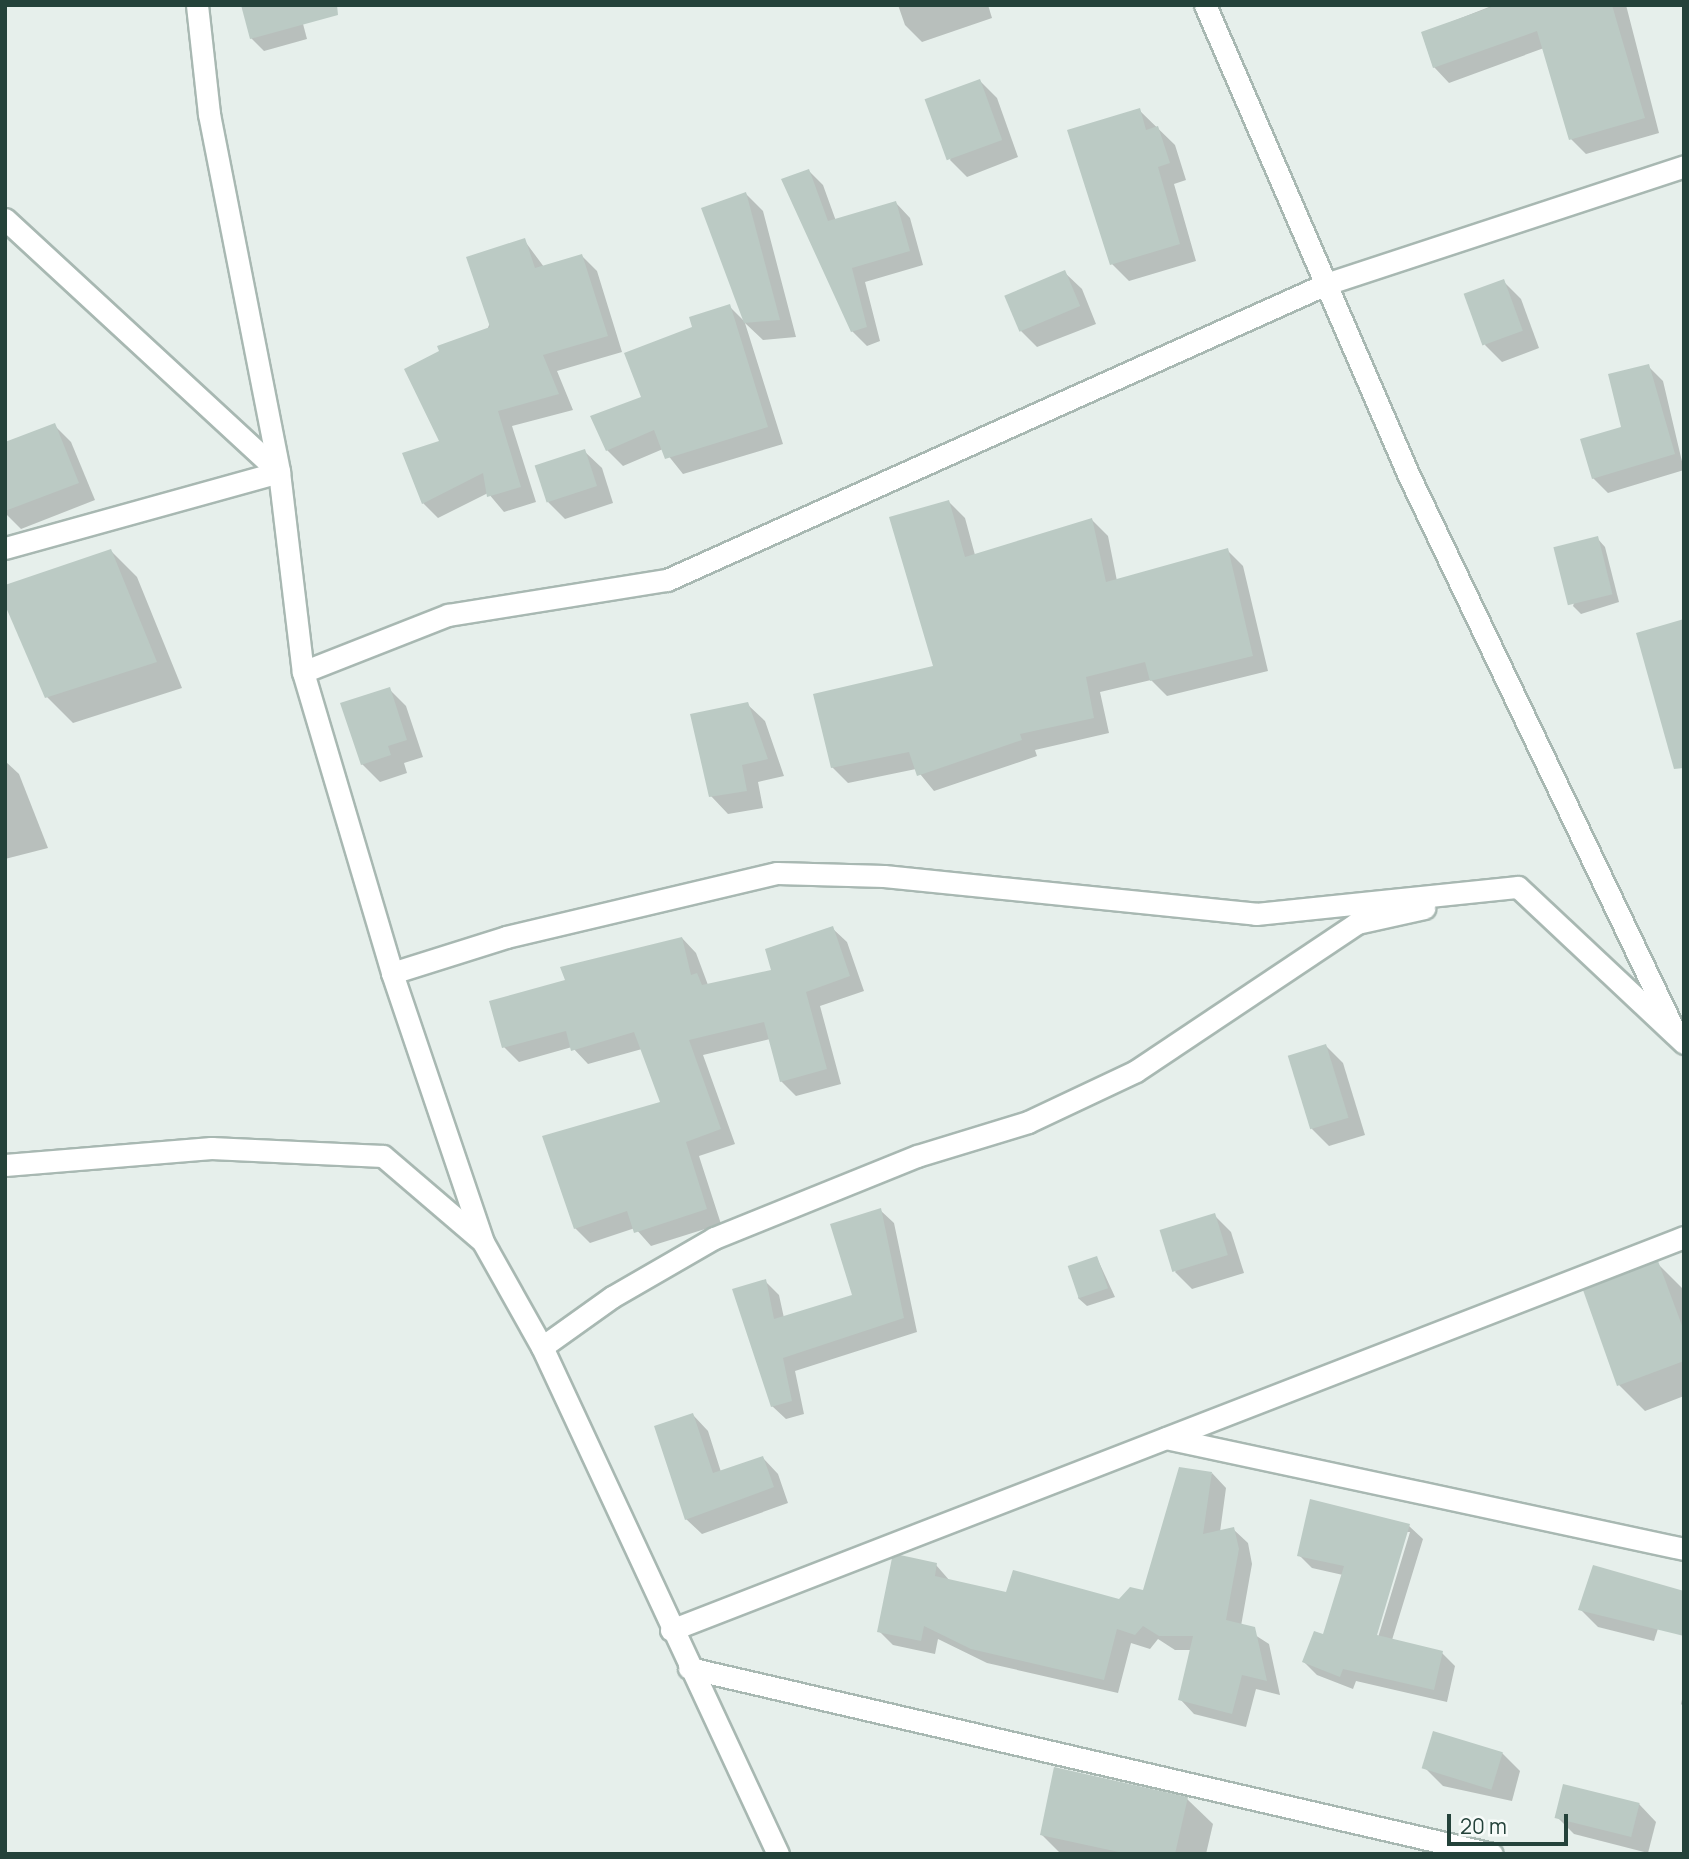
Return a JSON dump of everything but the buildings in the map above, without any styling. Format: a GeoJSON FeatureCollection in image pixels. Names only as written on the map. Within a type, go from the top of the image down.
{"type":"FeatureCollection","features":[{"type":"Feature","properties":{"kind":"street"},"geometry":{"type":"LineString","coordinates":[[197,5],[209,114],[279,472],[303,672],[392,973],[483,1242],[542,1347],[671,1630],[778,1854]]}},
{"type":"Feature","properties":{"kind":"street"},"geometry":{"type":"LineString","coordinates":[[1205,5],[1409,476],[1682,1047]]}},
{"type":"Feature","properties":{"kind":"street"},"geometry":{"type":"LineString","coordinates":[[303,672],[448,615],[667,580],[1326,284],[1684,166]]}},
{"type":"Feature","properties":{"kind":"street"},"geometry":{"type":"LineString","coordinates":[[5,219],[279,472]]}},
{"type":"Feature","properties":{"kind":"street"},"geometry":{"type":"LineString","coordinates":[[5,548],[279,472]]}},
{"type":"Feature","properties":{"kind":"street"},"geometry":{"type":"LineString","coordinates":[[392,973],[506,937],[777,873],[884,876],[1256,914],[1518,887]]}},
{"type":"Feature","properties":{"kind":"street"},"geometry":{"type":"LineString","coordinates":[[1518,887],[1682,1047]]}},
{"type":"Feature","properties":{"kind":"street"},"geometry":{"type":"LineString","coordinates":[[542,1347],[612,1297],[714,1238],[916,1156],[1028,1122],[1136,1071],[1357,923],[1518,887]]}},
{"type":"Feature","properties":{"kind":"street"},"geometry":{"type":"LineString","coordinates":[[5,1165],[211,1148],[383,1156],[483,1242]]}},
{"type":"Feature","properties":{"kind":"street"},"geometry":{"type":"LineString","coordinates":[[671,1630],[1684,1237]]}},
{"type":"Feature","properties":{"kind":"street"},"geometry":{"type":"LineString","coordinates":[[1166,1438],[1684,1549]]}},
{"type":"Feature","properties":{"kind":"street"},"geometry":{"type":"LineString","coordinates":[[689,1668],[1492,1854]]}}]}
